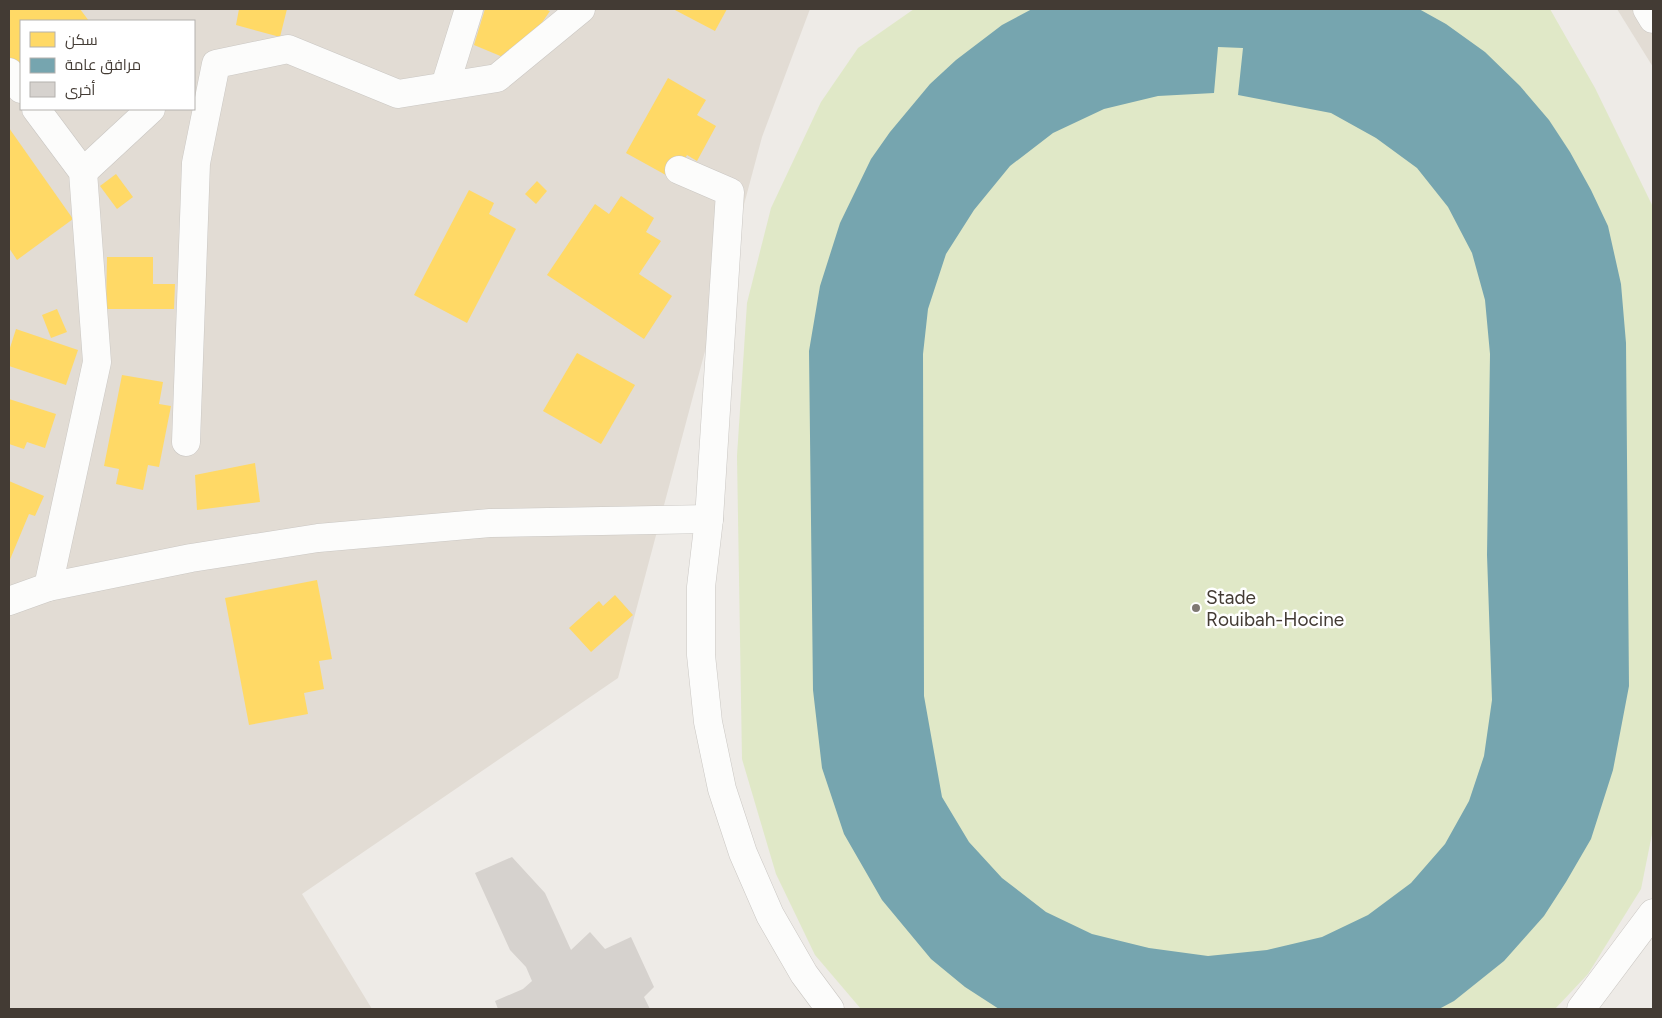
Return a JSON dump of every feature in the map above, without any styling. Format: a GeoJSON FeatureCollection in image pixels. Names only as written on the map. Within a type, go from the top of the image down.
{"type":"FeatureCollection","features":[{"type":"Feature","properties":{"kind":"street"},"geometry":{"type":"LineString","coordinates":[[446,86],[469,9]]}},
{"type":"Feature","properties":{"kind":"street"},"geometry":{"type":"LineString","coordinates":[[186,442],[196,163],[201,102],[216,64],[288,49],[398,94],[497,78],[580,9]]}},
{"type":"Feature","properties":{"kind":"street"},"geometry":{"type":"LineString","coordinates":[[9,72],[20,88]]}},
{"type":"Feature","properties":{"kind":"street"},"geometry":{"type":"LineString","coordinates":[[37,110],[83,172],[97,362],[48,587]]}},
{"type":"Feature","properties":{"kind":"street"},"geometry":{"type":"LineString","coordinates":[[83,172],[149,110]]}},
{"type":"Feature","properties":{"kind":"street"},"geometry":{"type":"LineString","coordinates":[[679,170],[730,192],[709,519],[701,587],[701,655],[708,722],[722,788],[743,853],[770,915],[804,974],[830,1009]]}},
{"type":"Feature","properties":{"kind":"street"},"geometry":{"type":"LineString","coordinates":[[9,600],[48,587],[191,558],[318,538],[490,523],[709,519]]}},
{"type":"Feature","properties":{"kind":"street"},"geometry":{"type":"LineString","coordinates":[[1581,1009],[1653,913]]}},
{"type":"Feature","properties":{"kind":"shaded area"},"geometry":{"type":"Polygon","coordinates":[[[9,9],[810,9],[762,137],[618,678],[302,894],[372,1009],[9,1009],[9,9]]]}},
{"type":"Feature","properties":{"kind":"shaded area"},"geometry":{"type":"Polygon","coordinates":[[[1617,9],[1653,9],[1653,67],[1617,9]]]}},
{"type":"Feature","properties":{"kind":"green space","name":"Stade Rouibah-Hocine"},"geometry":{"type":"Polygon","coordinates":[[[914,9],[1550,9],[1595,88],[1653,207],[1653,829],[1641,889],[1588,974],[1555,1009],[861,1009],[815,955],[776,874],[742,759],[737,456],[747,303],[771,208],[821,102],[858,48],[914,9]]]}},
{"type":"Feature","properties":{"kind":"building: سكن"},"geometry":{"type":"Polygon","coordinates":[[[9,9],[80,9],[88,20],[20,20],[20,76],[9,60],[9,9]]]}},
{"type":"Feature","properties":{"kind":"building: سكن"},"geometry":{"type":"Polygon","coordinates":[[[239,9],[287,9],[280,37],[236,25],[239,9]]]}},
{"type":"Feature","properties":{"kind":"building: سكن"},"geometry":{"type":"Polygon","coordinates":[[[485,9],[544,9],[550,11],[515,62],[474,45],[485,9]]]}},
{"type":"Feature","properties":{"kind":"building: سكن"},"geometry":{"type":"Polygon","coordinates":[[[673,9],[727,9],[715,31],[673,9]]]}},
{"type":"Feature","properties":{"kind":"building: سكن"},"geometry":{"type":"Polygon","coordinates":[[[668,78],[706,100],[697,115],[716,126],[697,161],[687,155],[673,179],[626,153],[668,78]]]}},
{"type":"Feature","properties":{"kind":"building: سكن"},"geometry":{"type":"Polygon","coordinates":[[[9,128],[73,219],[17,260],[9,248],[9,128]]]}},
{"type":"Feature","properties":{"kind":"building: سكن"},"geometry":{"type":"Polygon","coordinates":[[[116,174],[133,197],[117,209],[100,186],[116,174]]]}},
{"type":"Feature","properties":{"kind":"building: سكن"},"geometry":{"type":"Polygon","coordinates":[[[537,181],[547,191],[536,204],[525,194],[537,181]]]}},
{"type":"Feature","properties":{"kind":"building: سكن"},"geometry":{"type":"Polygon","coordinates":[[[469,190],[494,203],[489,214],[516,229],[467,323],[414,295],[469,190]]]}},
{"type":"Feature","properties":{"kind":"building: سكن"},"geometry":{"type":"Polygon","coordinates":[[[621,196],[654,218],[646,232],[661,241],[639,274],[672,296],[644,339],[547,275],[595,204],[609,214],[621,196]]]}},
{"type":"Feature","properties":{"kind":"building: سكن"},"geometry":{"type":"Polygon","coordinates":[[[107,257],[153,257],[153,284],[175,284],[174,309],[106,309],[107,257]]]}},
{"type":"Feature","properties":{"kind":"building: سكن"},"geometry":{"type":"Polygon","coordinates":[[[57,309],[67,332],[51,338],[42,315],[57,309]]]}},
{"type":"Feature","properties":{"kind":"building: سكن"},"geometry":{"type":"Polygon","coordinates":[[[16,329],[78,350],[66,385],[9,366],[9,351],[16,329]]]}},
{"type":"Feature","properties":{"kind":"building: سكن"},"geometry":{"type":"Polygon","coordinates":[[[577,353],[635,385],[601,444],[543,411],[577,353]]]}},
{"type":"Feature","properties":{"kind":"building: سكن"},"geometry":{"type":"Polygon","coordinates":[[[122,375],[163,382],[159,404],[171,406],[159,467],[148,465],[143,490],[116,484],[119,469],[104,466],[122,375]]]}},
{"type":"Feature","properties":{"kind":"building: سكن"},"geometry":{"type":"Polygon","coordinates":[[[9,399],[56,414],[45,448],[27,442],[24,449],[9,444],[9,399]]]}},
{"type":"Feature","properties":{"kind":"building: سكن"},"geometry":{"type":"Polygon","coordinates":[[[255,463],[260,502],[197,510],[195,475],[255,463]]]}},
{"type":"Feature","properties":{"kind":"building: سكن"},"geometry":{"type":"Polygon","coordinates":[[[9,481],[44,496],[35,516],[29,514],[9,562],[9,481]]]}},
{"type":"Feature","properties":{"kind":"building: سكن"},"geometry":{"type":"Polygon","coordinates":[[[317,580],[332,659],[319,661],[324,689],[304,693],[308,714],[249,725],[225,598],[317,580]]]}},
{"type":"Feature","properties":{"kind":"building: سكن"},"geometry":{"type":"Polygon","coordinates":[[[615,595],[633,615],[591,652],[569,628],[599,601],[603,606],[615,595]]]}},
{"type":"Feature","properties":{"kind":"building: مرافق عامة"},"geometry":{"type":"Polygon","coordinates":[[[1032,9],[1419,9],[1446,24],[1485,52],[1520,86],[1549,120],[1570,152],[1608,226],[1621,284],[1626,343],[1629,686],[1613,770],[1591,839],[1544,916],[1504,961],[1454,1001],[1439,1009],[999,1009],[965,987],[931,959],[882,900],[844,834],[822,768],[813,690],[809,351],[820,286],[840,223],[871,159],[890,132],[930,84],[956,60],[1002,25],[1032,9]],[[1218,47],[1214,93],[1158,96],[1104,109],[1053,133],[1010,166],[974,210],[946,254],[928,309],[923,354],[924,696],[942,797],[969,842],[1002,878],[1046,912],[1092,934],[1149,948],[1208,956],[1267,950],[1322,937],[1368,915],[1411,883],[1445,844],[1469,801],[1484,756],[1492,700],[1487,555],[1490,354],[1485,300],[1472,253],[1448,207],[1417,168],[1376,138],[1331,113],[1238,95],[1243,48],[1218,47]]]}},
{"type":"Feature","properties":{"kind":"building: أخرى"},"geometry":{"type":"Polygon","coordinates":[[[512,857],[545,893],[571,950],[590,932],[605,949],[631,937],[654,987],[644,997],[650,1009],[498,1009],[495,1001],[523,989],[532,981],[526,967],[510,950],[475,873],[512,857]]]}},
{"type":"Feature","properties":{"kind":"place","name":"Stade Rouibah-Hocine"},"geometry":{"type":"Point","coordinates":[1196,608]}}]}
